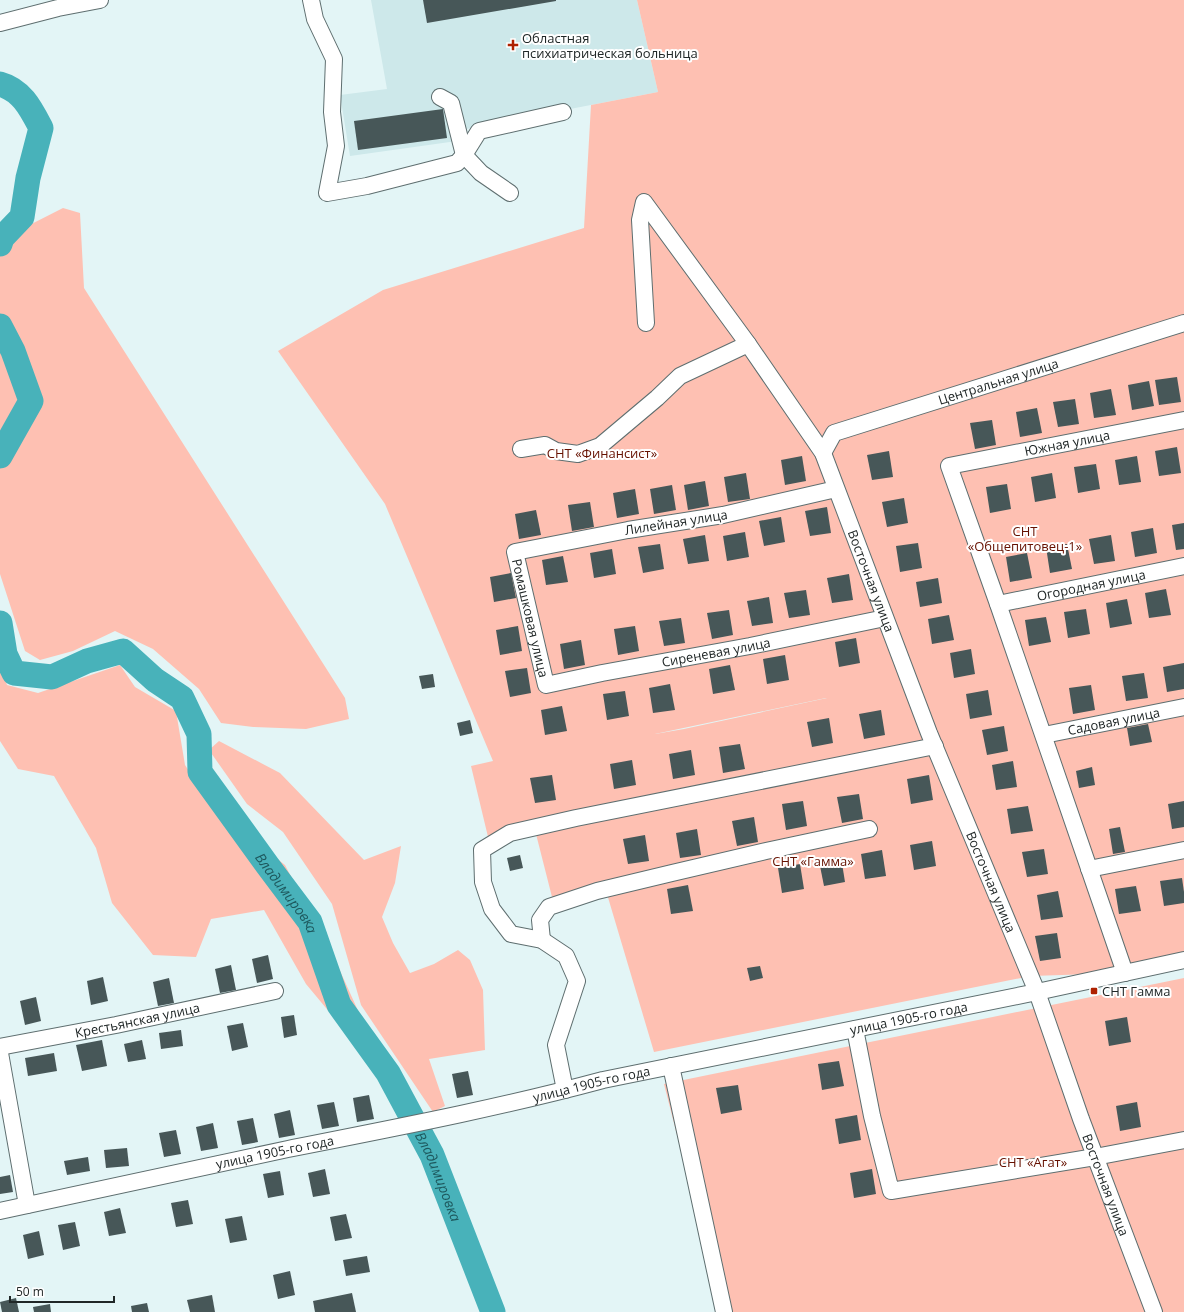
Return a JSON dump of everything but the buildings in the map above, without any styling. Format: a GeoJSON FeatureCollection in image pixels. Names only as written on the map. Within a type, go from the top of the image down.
{"type":"FeatureCollection","features":[{"type":"Feature","properties":{"kind":"street"},"geometry":{"type":"LineString","coordinates":[[0,23],[58,8],[100,0]]}},
{"type":"Feature","properties":{"kind":"street"},"geometry":{"type":"LineString","coordinates":[[311,0],[315,19],[334,59],[332,112],[336,146],[327,193],[367,186],[457,163],[464,155],[479,131],[563,112]]}},
{"type":"Feature","properties":{"kind":"street"},"geometry":{"type":"LineString","coordinates":[[440,97],[451,103],[464,155],[481,173],[510,193]]}},
{"type":"Feature","properties":{"kind":"street","name":"Восточная улица"},"geometry":{"type":"LineString","coordinates":[[646,323],[640,220],[644,202],[748,344],[822,453],[935,746],[1037,992],[1096,1157],[1154,1312]]}},
{"type":"Feature","properties":{"kind":"street","name":"Центральная улица"},"geometry":{"type":"LineString","coordinates":[[822,453],[834,433],[1184,323]]}},
{"type":"Feature","properties":{"kind":"street"},"geometry":{"type":"LineString","coordinates":[[521,449],[545,445],[556,451],[578,454],[600,446],[657,398],[680,376],[748,344]]}},
{"type":"Feature","properties":{"kind":"street","name":"Южная улица"},"geometry":{"type":"LineString","coordinates":[[998,604],[949,466],[1184,420]]}},
{"type":"Feature","properties":{"kind":"street","name":"Лилейная улица"},"geometry":{"type":"LineString","coordinates":[[515,552],[628,530],[723,515],[836,489]]}},
{"type":"Feature","properties":{"kind":"street","name":"Ромашковая улица"},"geometry":{"type":"LineString","coordinates":[[515,552],[546,685]]}},
{"type":"Feature","properties":{"kind":"street","name":"Огородная улица"},"geometry":{"type":"LineString","coordinates":[[998,604],[1184,566]]}},
{"type":"Feature","properties":{"kind":"street"},"geometry":{"type":"LineString","coordinates":[[998,604],[1125,973]]}},
{"type":"Feature","properties":{"kind":"street","name":"Сиреневая улица"},"geometry":{"type":"LineString","coordinates":[[546,685],[602,673],[750,646],[885,618]]}},
{"type":"Feature","properties":{"kind":"street","name":"Садовая улица"},"geometry":{"type":"LineString","coordinates":[[1044,735],[1184,707]]}},
{"type":"Feature","properties":{"kind":"street"},"geometry":{"type":"LineString","coordinates":[[565,1090],[556,1045],[577,982],[566,956],[542,940],[512,934],[492,908],[483,882],[482,850],[510,833],[591,815],[935,746]]}},
{"type":"Feature","properties":{"kind":"street"},"geometry":{"type":"LineString","coordinates":[[542,940],[540,920],[549,907],[597,891],[766,850],[869,829]]}},
{"type":"Feature","properties":{"kind":"street"},"geometry":{"type":"LineString","coordinates":[[1089,869],[1184,850]]}},
{"type":"Feature","properties":{"kind":"street","name":"улица 1905-го года"},"geometry":{"type":"LineString","coordinates":[[0,1211],[140,1180],[439,1118],[603,1080],[1037,992],[1184,960]]}},
{"type":"Feature","properties":{"kind":"street","name":"Крестьянская улица"},"geometry":{"type":"LineString","coordinates":[[0,1047],[116,1025],[275,991]]}},
{"type":"Feature","properties":{"kind":"street"},"geometry":{"type":"LineString","coordinates":[[855,1029],[872,1116],[891,1191],[1096,1157],[1184,1140]]}},
{"type":"Feature","properties":{"kind":"street"},"geometry":{"type":"LineString","coordinates":[[0,1053],[27,1205]]}},
{"type":"Feature","properties":{"kind":"street"},"geometry":{"type":"LineString","coordinates":[[670,1066],[724,1312]]}},
{"type":"Feature","properties":{"kind":"shaded area","name":"Областная психиатрическая больница"},"geometry":{"type":"Polygon","coordinates":[[[371,0],[637,0],[658,92],[456,131],[457,141],[350,156],[340,95],[387,89],[371,0]]]}},
{"type":"Feature","properties":{"kind":"green space"},"geometry":{"type":"Polygon","coordinates":[[[637,0],[1184,0],[1184,960],[1125,973],[1031,976],[654,1052],[604,884],[552,897],[536,834],[489,841],[471,766],[493,761],[385,504],[278,351],[383,290],[584,228],[591,105],[658,92],[637,0]],[[827,698],[655,734],[684,729],[827,698]]]}},
{"type":"Feature","properties":{"kind":"green space"},"geometry":{"type":"Polygon","coordinates":[[[63,208],[80,213],[84,288],[345,698],[349,719],[306,729],[253,727],[221,723],[199,689],[153,649],[115,631],[73,651],[40,660],[25,651],[0,574],[0,240],[63,208]]]}},
{"type":"Feature","properties":{"kind":"green space"},"geometry":{"type":"Polygon","coordinates":[[[0,664],[7,685],[38,693],[120,665],[135,687],[176,711],[185,765],[214,809],[285,865],[336,962],[360,1015],[341,1026],[306,984],[264,910],[211,919],[196,957],[153,955],[112,903],[96,848],[54,776],[18,769],[0,741],[0,664]]]}},
{"type":"Feature","properties":{"kind":"green space"},"geometry":{"type":"Polygon","coordinates":[[[219,741],[280,773],[364,860],[401,846],[395,883],[382,917],[393,943],[410,973],[434,964],[458,950],[470,960],[483,990],[485,1050],[429,1059],[445,1106],[433,1112],[361,1005],[332,904],[283,832],[247,804],[209,750],[219,741]]]}},
{"type":"Feature","properties":{"kind":"green space","name":"СНТ «Агат»"},"geometry":{"type":"Polygon","coordinates":[[[1184,978],[1184,1312],[722,1312],[664,1084],[1184,978]]]}},
{"type":"Feature","properties":{"kind":"waterway","name":"Владимировка"},"geometry":{"type":"LineString","coordinates":[[0,84],[14,91],[25,101],[41,128],[28,178],[22,217],[2,238],[0,244]]}},
{"type":"Feature","properties":{"kind":"waterway","name":"Владимировка"},"geometry":{"type":"LineString","coordinates":[[0,326],[13,351],[31,401],[0,456]]}},
{"type":"Feature","properties":{"kind":"waterway","name":"Владимировка"},"geometry":{"type":"LineString","coordinates":[[0,623],[5,654],[14,673],[52,677],[87,661],[123,651],[155,680],[182,698],[199,734],[200,772],[310,922],[339,1005],[388,1073],[432,1155],[493,1312]]}},
{"type":"Feature","properties":{"kind":"place","name":"Областная психиатрическая больница"},"geometry":{"type":"Point","coordinates":[513,45]}},
{"type":"Feature","properties":{"kind":"place","name":"СНТ Гамма"},"geometry":{"type":"Point","coordinates":[1094,991]}},
{"type":"Feature","properties":{"kind":"park label","name":"СНТ «Финансист»"},"geometry":{"type":"Point","coordinates":[602,453]}},
{"type":"Feature","properties":{"kind":"park label","name":"СНТ «Общепитовец-1»"},"geometry":{"type":"Point","coordinates":[1025,538]}},
{"type":"Feature","properties":{"kind":"park label","name":"СНТ «Гамма»"},"geometry":{"type":"Point","coordinates":[813,861]}}]}
